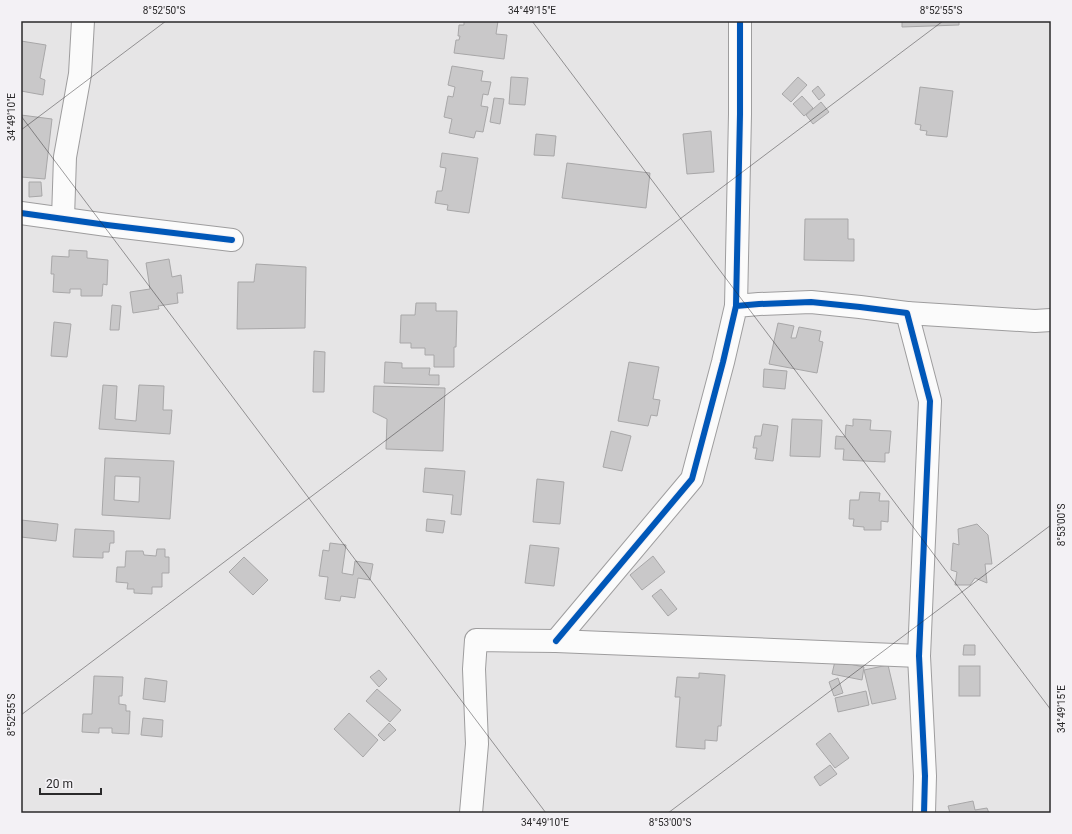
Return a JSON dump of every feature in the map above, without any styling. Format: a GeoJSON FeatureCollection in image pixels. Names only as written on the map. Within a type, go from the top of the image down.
{"type":"FeatureCollection","features":[{"type":"Feature","properties":{"kind":"street"},"geometry":{"type":"LineString","coordinates":[[63,218],[65,157],[80,74],[83,21]]}},
{"type":"Feature","properties":{"kind":"street"},"geometry":{"type":"LineString","coordinates":[[556,641],[692,479],[723,362],[736,306],[740,114],[740,21]]}},
{"type":"Feature","properties":{"kind":"street"},"geometry":{"type":"LineString","coordinates":[[21,213],[232,240]]}},
{"type":"Feature","properties":{"kind":"street"},"geometry":{"type":"LineString","coordinates":[[736,306],[810,302],[907,313],[1035,321],[1051,320]]}},
{"type":"Feature","properties":{"kind":"street"},"geometry":{"type":"LineString","coordinates":[[907,313],[930,401],[919,656],[925,776],[924,813]]}},
{"type":"Feature","properties":{"kind":"street"},"geometry":{"type":"LineString","coordinates":[[471,813],[477,744],[474,669],[476,640],[556,641],[919,656]]}},
{"type":"Feature","properties":{"kind":"building"},"geometry":{"type":"Polygon","coordinates":[[[464,21],[498,21],[496,34],[507,35],[504,59],[454,53],[456,40],[459,40],[460,36],[458,36],[459,25],[464,25],[464,21]]]}},
{"type":"Feature","properties":{"kind":"building"},"geometry":{"type":"Polygon","coordinates":[[[902,21],[959,21],[959,25],[902,27],[902,21]]]}},
{"type":"Feature","properties":{"kind":"building"},"geometry":{"type":"Polygon","coordinates":[[[21,41],[46,45],[40,78],[45,80],[43,95],[21,91],[21,41]]]}},
{"type":"Feature","properties":{"kind":"building"},"geometry":{"type":"Polygon","coordinates":[[[452,66],[483,71],[481,81],[491,82],[488,95],[483,94],[481,106],[488,107],[483,132],[476,131],[474,138],[449,133],[452,119],[444,117],[448,96],[453,97],[455,87],[448,85],[452,66]]]}},
{"type":"Feature","properties":{"kind":"building"},"geometry":{"type":"Polygon","coordinates":[[[511,77],[528,78],[525,105],[509,104],[511,77]]]}},
{"type":"Feature","properties":{"kind":"building"},"geometry":{"type":"Polygon","coordinates":[[[798,77],[807,85],[791,102],[782,94],[798,77]]]}},
{"type":"Feature","properties":{"kind":"building"},"geometry":{"type":"Polygon","coordinates":[[[818,86],[825,95],[819,100],[812,91],[818,86]]]}},
{"type":"Feature","properties":{"kind":"building"},"geometry":{"type":"Polygon","coordinates":[[[920,87],[953,91],[947,137],[926,135],[927,131],[920,130],[921,125],[915,124],[920,87]]]}},
{"type":"Feature","properties":{"kind":"building"},"geometry":{"type":"Polygon","coordinates":[[[802,96],[813,108],[804,116],[793,104],[802,96]]]}},
{"type":"Feature","properties":{"kind":"building"},"geometry":{"type":"Polygon","coordinates":[[[494,98],[504,99],[500,124],[490,122],[494,98]]]}},
{"type":"Feature","properties":{"kind":"building"},"geometry":{"type":"Polygon","coordinates":[[[821,102],[829,112],[813,124],[806,115],[821,102]]]}},
{"type":"Feature","properties":{"kind":"building"},"geometry":{"type":"Polygon","coordinates":[[[21,115],[52,119],[45,179],[21,177],[21,115]]]}},
{"type":"Feature","properties":{"kind":"building"},"geometry":{"type":"Polygon","coordinates":[[[711,131],[714,172],[687,174],[683,134],[711,131]]]}},
{"type":"Feature","properties":{"kind":"building"},"geometry":{"type":"Polygon","coordinates":[[[536,134],[556,136],[554,156],[534,155],[536,134]]]}},
{"type":"Feature","properties":{"kind":"building"},"geometry":{"type":"Polygon","coordinates":[[[442,153],[478,158],[469,213],[447,210],[448,205],[435,203],[437,191],[442,191],[446,168],[440,167],[442,153]]]}},
{"type":"Feature","properties":{"kind":"building"},"geometry":{"type":"Polygon","coordinates":[[[567,163],[650,173],[646,208],[562,198],[567,163]]]}},
{"type":"Feature","properties":{"kind":"building"},"geometry":{"type":"Polygon","coordinates":[[[29,182],[41,182],[42,196],[29,197],[29,182]]]}},
{"type":"Feature","properties":{"kind":"building"},"geometry":{"type":"Polygon","coordinates":[[[805,219],[848,219],[848,239],[854,239],[854,261],[804,260],[805,219]]]}},
{"type":"Feature","properties":{"kind":"building"},"geometry":{"type":"Polygon","coordinates":[[[69,250],[87,251],[87,258],[108,260],[107,285],[103,284],[102,296],[81,296],[81,289],[70,289],[70,293],[53,292],[54,274],[51,274],[52,256],[69,257],[69,250]]]}},
{"type":"Feature","properties":{"kind":"building"},"geometry":{"type":"Polygon","coordinates":[[[169,259],[172,277],[181,275],[183,293],[177,293],[178,303],[158,306],[159,309],[133,313],[130,292],[150,289],[146,263],[169,259]]]}},
{"type":"Feature","properties":{"kind":"building"},"geometry":{"type":"Polygon","coordinates":[[[256,264],[306,267],[305,328],[237,329],[238,282],[254,282],[256,264]]]}},
{"type":"Feature","properties":{"kind":"building"},"geometry":{"type":"Polygon","coordinates":[[[416,303],[436,303],[436,311],[457,311],[454,367],[434,367],[434,355],[425,355],[425,348],[411,348],[411,343],[400,343],[401,315],[415,315],[416,303]]]}},
{"type":"Feature","properties":{"kind":"building"},"geometry":{"type":"Polygon","coordinates":[[[112,305],[121,306],[119,330],[110,330],[112,305]]]}},
{"type":"Feature","properties":{"kind":"building"},"geometry":{"type":"Polygon","coordinates":[[[54,322],[71,324],[67,357],[51,356],[54,322]]]}},
{"type":"Feature","properties":{"kind":"building"},"geometry":{"type":"Polygon","coordinates":[[[778,323],[794,326],[791,338],[796,338],[799,327],[821,331],[819,341],[823,342],[817,373],[769,364],[778,323]]]}},
{"type":"Feature","properties":{"kind":"building"},"geometry":{"type":"Polygon","coordinates":[[[314,351],[325,352],[324,392],[313,392],[314,351]]]}},
{"type":"Feature","properties":{"kind":"building"},"geometry":{"type":"Polygon","coordinates":[[[385,362],[402,363],[402,368],[430,368],[429,375],[439,375],[439,385],[384,383],[385,362]]]}},
{"type":"Feature","properties":{"kind":"building"},"geometry":{"type":"Polygon","coordinates":[[[629,362],[659,367],[653,399],[660,400],[657,416],[651,415],[648,426],[618,421],[629,362]]]}},
{"type":"Feature","properties":{"kind":"building"},"geometry":{"type":"Polygon","coordinates":[[[764,369],[787,371],[785,389],[763,387],[764,369]]]}},
{"type":"Feature","properties":{"kind":"building"},"geometry":{"type":"Polygon","coordinates":[[[103,385],[117,386],[115,419],[136,421],[139,385],[164,386],[163,410],[172,410],[170,434],[99,429],[103,385]]]}},
{"type":"Feature","properties":{"kind":"building"},"geometry":{"type":"Polygon","coordinates":[[[374,386],[445,388],[443,451],[386,449],[387,419],[373,412],[374,386]]]}},
{"type":"Feature","properties":{"kind":"building"},"geometry":{"type":"Polygon","coordinates":[[[792,419],[822,420],[820,457],[790,456],[792,419]]]}},
{"type":"Feature","properties":{"kind":"building"},"geometry":{"type":"Polygon","coordinates":[[[853,419],[871,420],[870,430],[891,431],[889,453],[885,453],[885,462],[843,460],[844,449],[835,449],[836,436],[845,437],[846,425],[853,426],[853,419]]]}},
{"type":"Feature","properties":{"kind":"building"},"geometry":{"type":"Polygon","coordinates":[[[763,424],[778,426],[773,461],[755,459],[757,448],[753,448],[755,436],[761,436],[763,424]]]}},
{"type":"Feature","properties":{"kind":"building"},"geometry":{"type":"Polygon","coordinates":[[[611,431],[631,436],[622,471],[603,467],[611,431]]]}},
{"type":"Feature","properties":{"kind":"building"},"geometry":{"type":"Polygon","coordinates":[[[105,458],[174,461],[170,519],[102,515],[105,458]],[[115,476],[114,500],[139,502],[140,477],[115,476]]]}},
{"type":"Feature","properties":{"kind":"building"},"geometry":{"type":"Polygon","coordinates":[[[425,468],[465,471],[461,515],[451,514],[453,495],[423,492],[425,468]]]}},
{"type":"Feature","properties":{"kind":"building"},"geometry":{"type":"Polygon","coordinates":[[[537,479],[564,482],[560,524],[533,522],[537,479]]]}},
{"type":"Feature","properties":{"kind":"building"},"geometry":{"type":"Polygon","coordinates":[[[860,492],[880,493],[879,501],[889,501],[888,522],[881,521],[881,530],[864,530],[864,527],[853,526],[854,519],[849,519],[850,500],[859,500],[860,492]]]}},
{"type":"Feature","properties":{"kind":"building"},"geometry":{"type":"Polygon","coordinates":[[[427,519],[445,521],[443,533],[426,531],[427,519]]]}},
{"type":"Feature","properties":{"kind":"building"},"geometry":{"type":"Polygon","coordinates":[[[21,520],[58,524],[56,541],[21,537],[21,520]]]}},
{"type":"Feature","properties":{"kind":"building"},"geometry":{"type":"Polygon","coordinates":[[[977,524],[988,535],[992,564],[985,564],[987,583],[975,578],[970,585],[955,585],[957,572],[951,570],[953,543],[959,545],[958,529],[977,524]]]}},
{"type":"Feature","properties":{"kind":"building"},"geometry":{"type":"Polygon","coordinates":[[[75,529],[114,531],[114,543],[110,543],[109,552],[103,552],[103,558],[73,557],[75,529]]]}},
{"type":"Feature","properties":{"kind":"building"},"geometry":{"type":"Polygon","coordinates":[[[330,543],[346,545],[342,573],[353,575],[355,561],[373,564],[370,580],[358,578],[355,598],[341,596],[340,601],[325,599],[328,577],[319,576],[323,550],[329,551],[330,543]]]}},
{"type":"Feature","properties":{"kind":"building"},"geometry":{"type":"Polygon","coordinates":[[[530,545],[559,548],[554,586],[525,583],[530,545]]]}},
{"type":"Feature","properties":{"kind":"building"},"geometry":{"type":"Polygon","coordinates":[[[157,549],[165,549],[165,557],[169,557],[169,573],[162,573],[162,587],[152,587],[152,594],[134,593],[134,589],[127,589],[128,583],[116,582],[117,567],[125,567],[126,551],[143,551],[144,555],[156,556],[157,549]]]}},
{"type":"Feature","properties":{"kind":"building"},"geometry":{"type":"Polygon","coordinates":[[[653,556],[665,572],[642,590],[630,575],[653,556]]]}},
{"type":"Feature","properties":{"kind":"building"},"geometry":{"type":"Polygon","coordinates":[[[244,557],[268,580],[253,595],[229,572],[244,557]]]}},
{"type":"Feature","properties":{"kind":"building"},"geometry":{"type":"Polygon","coordinates":[[[661,589],[677,609],[668,616],[652,596],[661,589]]]}},
{"type":"Feature","properties":{"kind":"building"},"geometry":{"type":"Polygon","coordinates":[[[964,645],[975,645],[975,655],[963,655],[964,645]]]}},
{"type":"Feature","properties":{"kind":"building"},"geometry":{"type":"Polygon","coordinates":[[[835,661],[864,667],[862,680],[832,674],[835,661]]]}},
{"type":"Feature","properties":{"kind":"building"},"geometry":{"type":"Polygon","coordinates":[[[888,665],[896,699],[872,704],[864,670],[888,665]]]}},
{"type":"Feature","properties":{"kind":"building"},"geometry":{"type":"Polygon","coordinates":[[[959,666],[980,666],[980,696],[959,696],[959,666]]]}},
{"type":"Feature","properties":{"kind":"building"},"geometry":{"type":"Polygon","coordinates":[[[379,670],[387,679],[379,687],[370,677],[379,670]]]}},
{"type":"Feature","properties":{"kind":"building"},"geometry":{"type":"Polygon","coordinates":[[[699,673],[725,675],[721,726],[718,726],[717,741],[705,740],[705,749],[676,747],[680,697],[675,697],[677,677],[699,678],[699,673]]]}},
{"type":"Feature","properties":{"kind":"building"},"geometry":{"type":"Polygon","coordinates":[[[94,676],[123,677],[122,696],[119,696],[119,704],[126,705],[126,711],[130,711],[129,734],[112,733],[112,728],[99,728],[99,733],[82,732],[83,714],[92,714],[94,676]]]}},
{"type":"Feature","properties":{"kind":"building"},"geometry":{"type":"Polygon","coordinates":[[[145,678],[167,681],[165,702],[143,699],[145,678]]]}},
{"type":"Feature","properties":{"kind":"building"},"geometry":{"type":"Polygon","coordinates":[[[838,678],[843,693],[834,696],[829,682],[838,678]]]}},
{"type":"Feature","properties":{"kind":"building"},"geometry":{"type":"Polygon","coordinates":[[[377,689],[401,710],[390,722],[366,701],[377,689]]]}},
{"type":"Feature","properties":{"kind":"building"},"geometry":{"type":"Polygon","coordinates":[[[866,691],[869,705],[838,712],[835,698],[866,691]]]}},
{"type":"Feature","properties":{"kind":"building"},"geometry":{"type":"Polygon","coordinates":[[[349,713],[378,740],[363,757],[334,729],[349,713]]]}},
{"type":"Feature","properties":{"kind":"building"},"geometry":{"type":"Polygon","coordinates":[[[143,718],[163,720],[162,737],[141,735],[143,718]]]}},
{"type":"Feature","properties":{"kind":"building"},"geometry":{"type":"Polygon","coordinates":[[[389,723],[396,730],[384,741],[378,735],[389,723]]]}},
{"type":"Feature","properties":{"kind":"building"},"geometry":{"type":"Polygon","coordinates":[[[830,733],[849,758],[835,768],[816,744],[830,733]]]}},
{"type":"Feature","properties":{"kind":"building"},"geometry":{"type":"Polygon","coordinates":[[[830,765],[837,774],[820,786],[814,777],[830,765]]]}},
{"type":"Feature","properties":{"kind":"building"},"geometry":{"type":"Polygon","coordinates":[[[973,801],[975,810],[987,808],[989,813],[950,813],[948,806],[973,801]]]}},
{"type":"Feature","properties":{"kind":"cycle path"},"geometry":{"type":"LineString","coordinates":[[736,306],[740,114],[740,21]]}},
{"type":"Feature","properties":{"kind":"cycle path"},"geometry":{"type":"LineString","coordinates":[[21,213],[232,240]]}},
{"type":"Feature","properties":{"kind":"cycle path"},"geometry":{"type":"LineString","coordinates":[[556,641],[692,479],[723,362],[736,306],[811,302],[907,313],[930,401],[919,656],[925,776],[924,813]]}}]}
